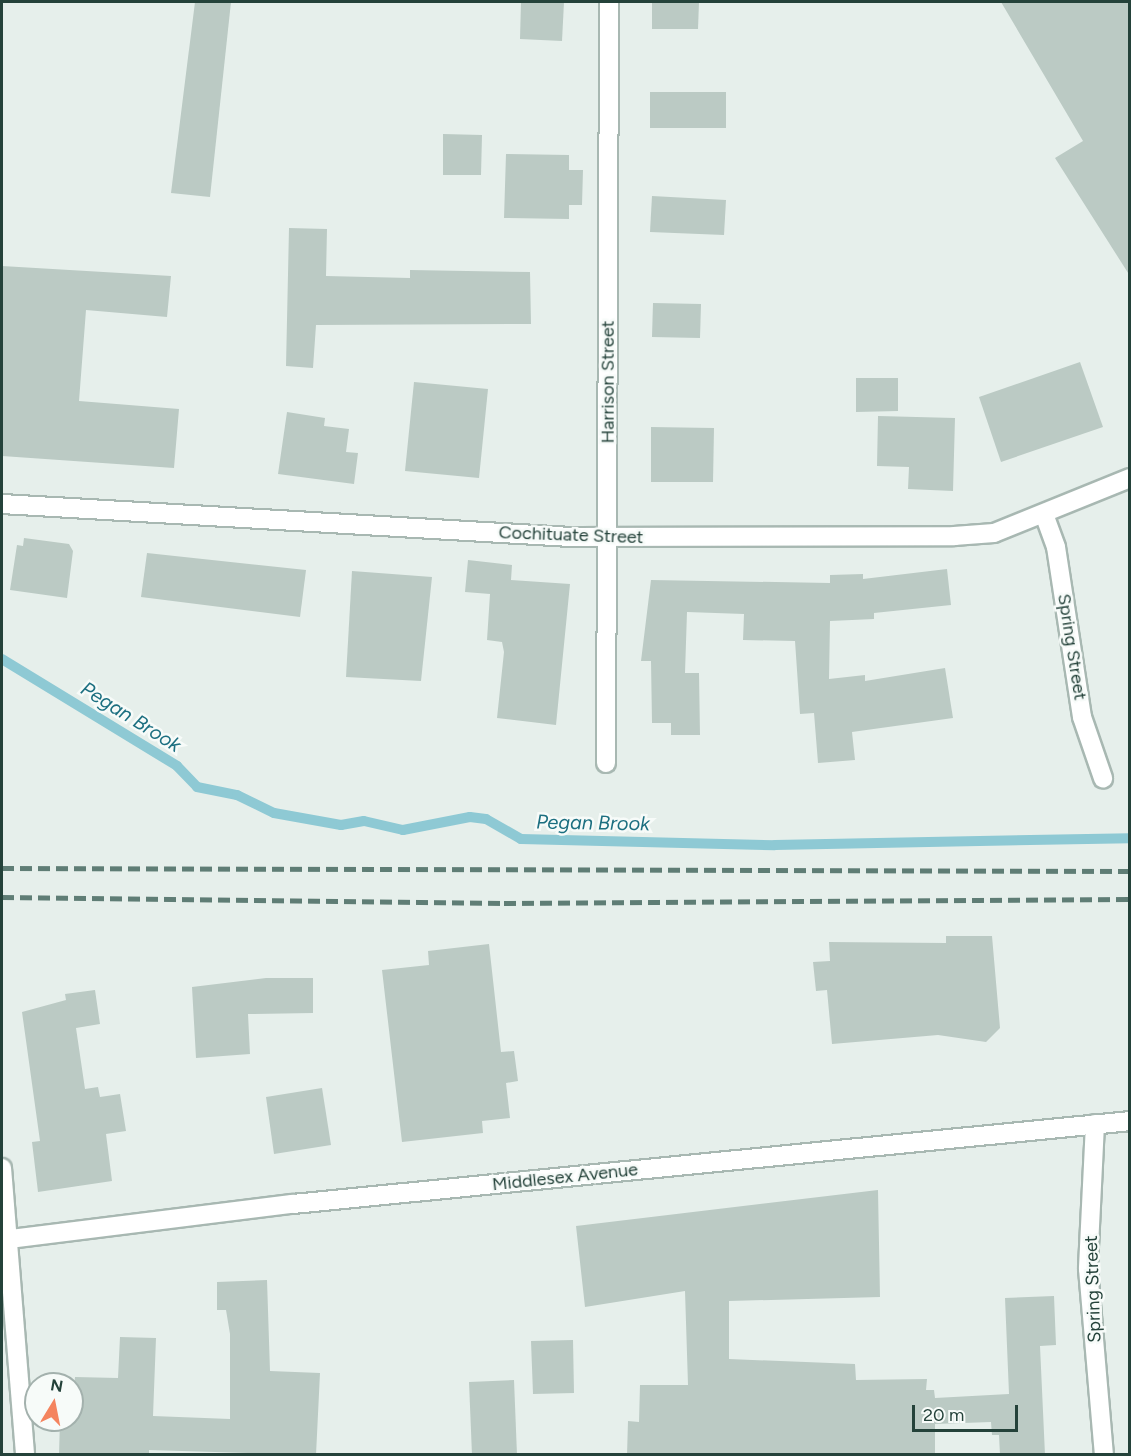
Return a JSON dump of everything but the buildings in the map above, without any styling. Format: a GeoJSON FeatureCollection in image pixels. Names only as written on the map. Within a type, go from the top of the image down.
{"type":"FeatureCollection","features":[{"type":"Feature","properties":{"kind":"street","name":"Harrison Street"},"geometry":{"type":"LineString","coordinates":[[606,764],[609,2]]}},
{"type":"Feature","properties":{"kind":"street","name":"Cochituate Street"},"geometry":{"type":"LineString","coordinates":[[2,504],[608,537],[974,536],[1044,514],[1130,478]]}},
{"type":"Feature","properties":{"kind":"street","name":"Spring Street"},"geometry":{"type":"LineString","coordinates":[[1044,514],[1056,547],[1082,717],[1103,778]]}},
{"type":"Feature","properties":{"kind":"street","name":"Middlesex Avenue"},"geometry":{"type":"LineString","coordinates":[[6,1239],[293,1204],[1130,1121]]}},
{"type":"Feature","properties":{"kind":"street","name":"Spring Street"},"geometry":{"type":"LineString","coordinates":[[1095,1124],[1088,1269],[1104,1455]]}},
{"type":"Feature","properties":{"kind":"street"},"geometry":{"type":"LineString","coordinates":[[2,1168],[25,1455]]}},
{"type":"Feature","properties":{"kind":"waterway","name":"Pegan Brook"},"geometry":{"type":"LineString","coordinates":[[2,659],[177,766],[197,787],[237,795],[274,813],[341,825],[364,821],[403,830],[470,817],[486,819],[521,839],[775,845],[1130,838]]}},
{"type":"Feature","properties":{"kind":"railway"},"geometry":{"type":"LineString","coordinates":[[2,868],[1130,871]]}},
{"type":"Feature","properties":{"kind":"railway"},"geometry":{"type":"LineString","coordinates":[[2,897],[504,903],[1130,899]]}}]}
